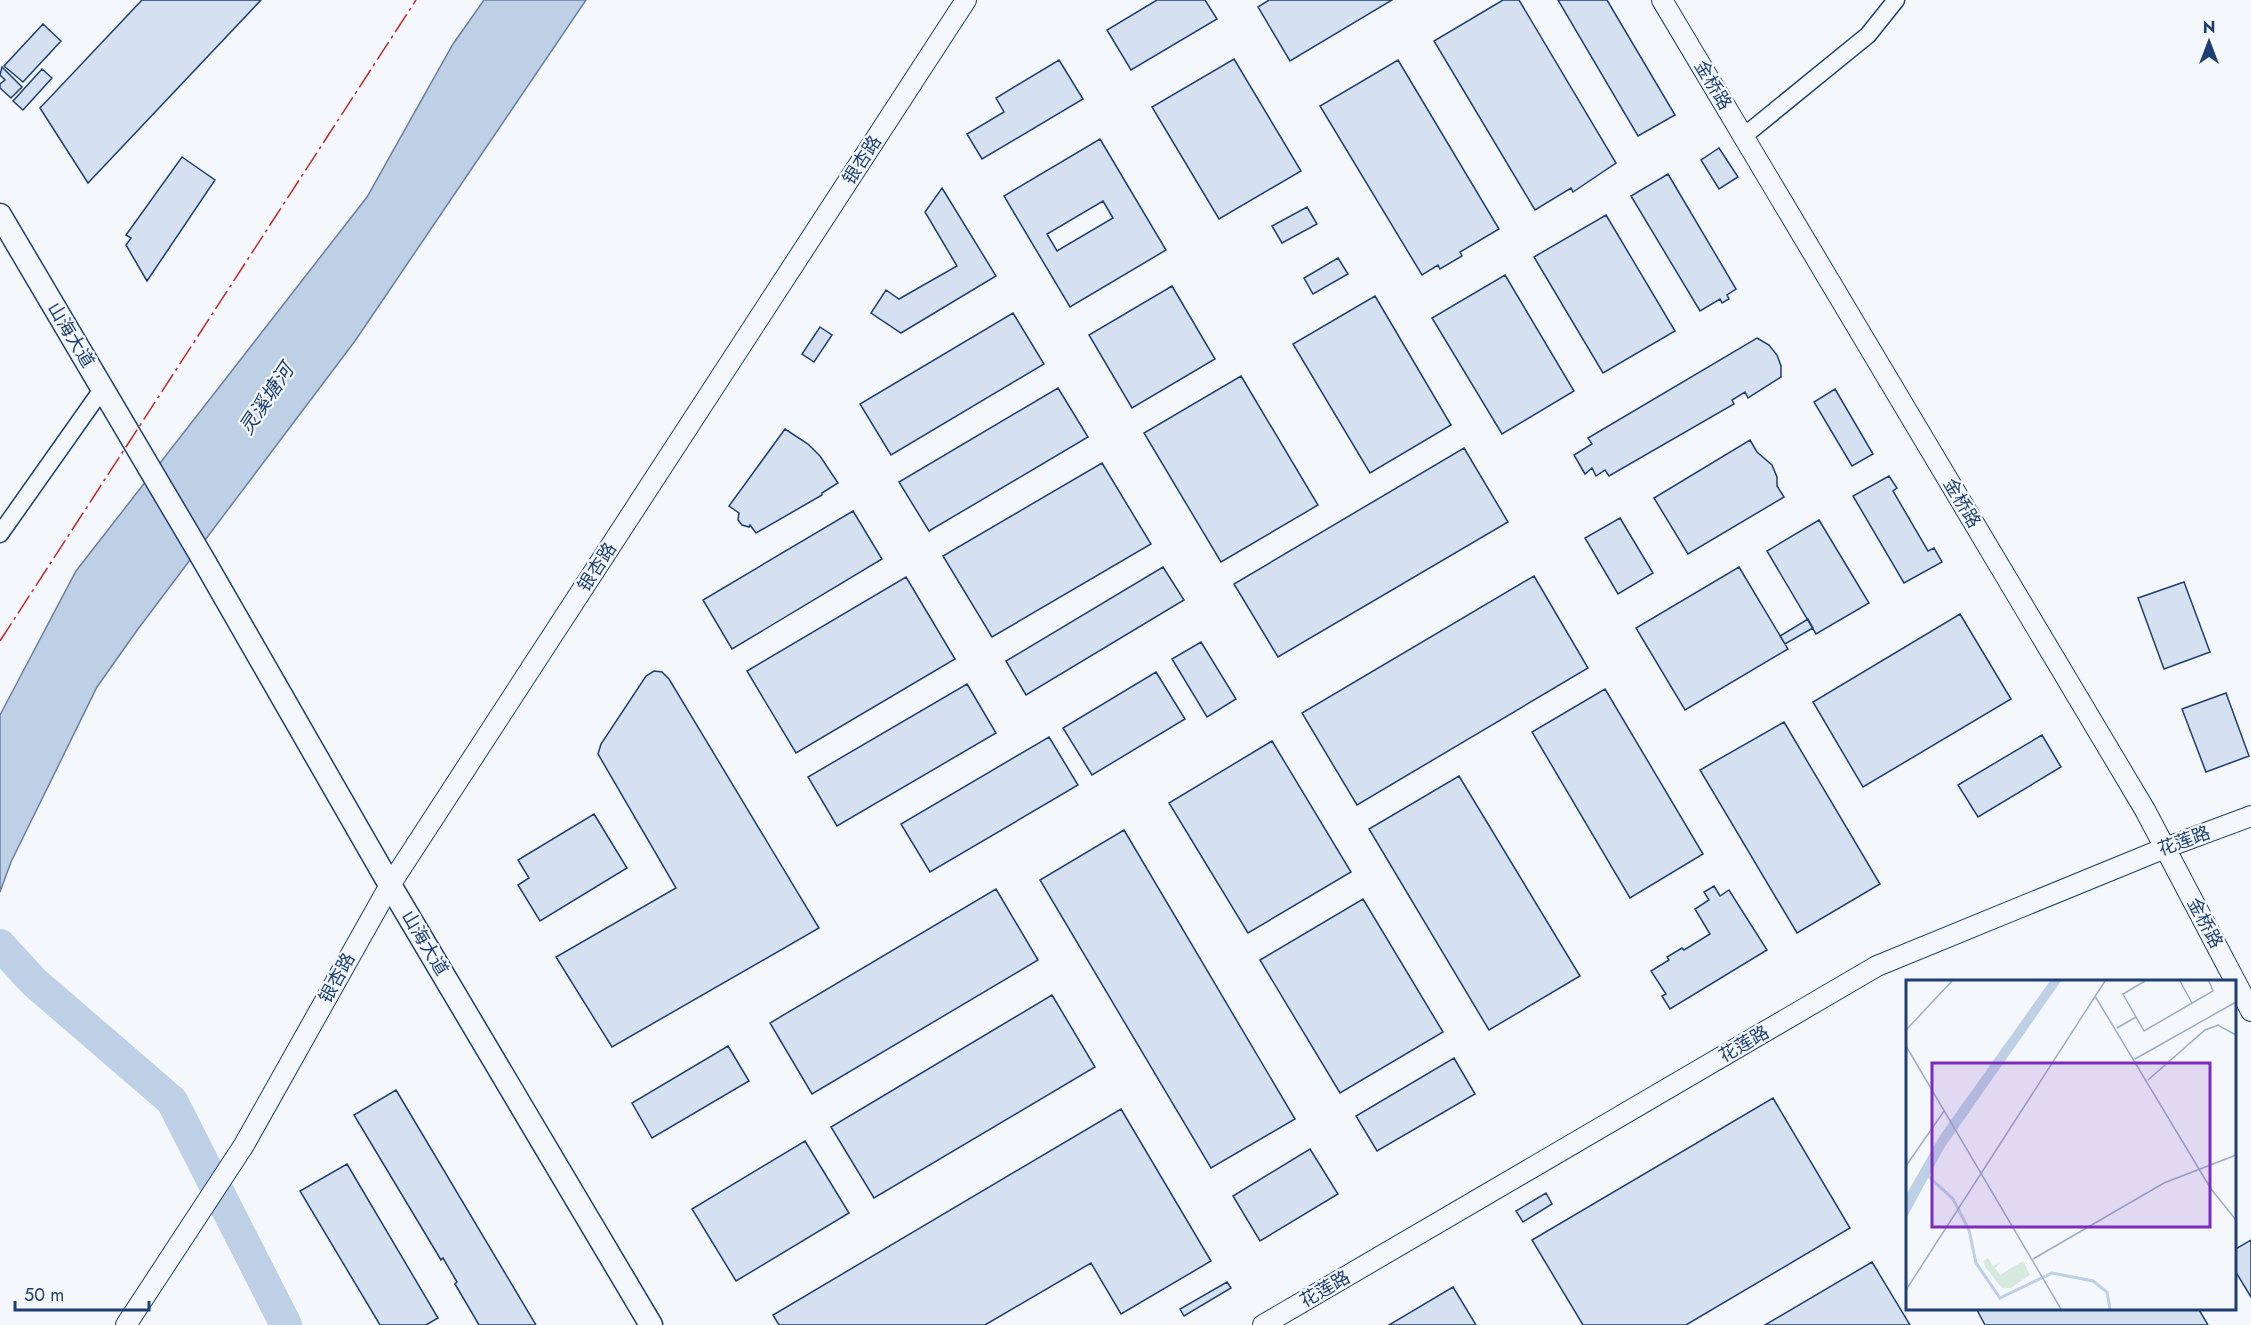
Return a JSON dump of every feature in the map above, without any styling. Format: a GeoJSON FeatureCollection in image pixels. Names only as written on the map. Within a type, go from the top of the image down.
{"type":"FeatureCollection","features":[{"type":"Feature","properties":{"kind":"main road","name":"山海大道"},"geometry":{"type":"LineString","coordinates":[[0,215],[203,559],[390,885],[651,1325]]}},
{"type":"Feature","properties":{"kind":"street","name":"银杏路"},"geometry":{"type":"LineString","coordinates":[[126,1325],[244,1145],[390,885],[966,0]]}},
{"type":"Feature","properties":{"kind":"street","name":"金桥路"},"geometry":{"type":"LineString","coordinates":[[1662,0],[2139,800],[2234,980]]}},
{"type":"Feature","properties":{"kind":"street"},"geometry":{"type":"LineString","coordinates":[[1744,136],[1868,35],[1896,0]]}},
{"type":"Feature","properties":{"kind":"street"},"geometry":{"type":"LineString","coordinates":[[0,534],[103,388]]}},
{"type":"Feature","properties":{"kind":"street","name":"花莲路"},"geometry":{"type":"LineString","coordinates":[[1263,1325],[1877,966],[2164,848],[2251,816]]}},
{"type":"Feature","properties":{"kind":"street","name":"金桥路"},"geometry":{"type":"LineString","coordinates":[[2236,983],[2251,1011]]}},
{"type":"Feature","properties":{"kind":"water","name":"灵溪塘河"},"geometry":{"type":"Polygon","coordinates":[[[484,0],[586,0],[355,341],[138,629],[97,687],[11,862],[0,892],[0,715],[76,571],[367,197],[453,44],[484,0]]]}},
{"type":"Feature","properties":{"kind":"building"},"geometry":{"type":"Polygon","coordinates":[[[142,0],[261,0],[88,183],[40,108],[142,0]]]}},
{"type":"Feature","properties":{"kind":"building"},"geometry":{"type":"Polygon","coordinates":[[[1157,0],[1205,0],[1217,19],[1131,70],[1107,30],[1157,0]]]}},
{"type":"Feature","properties":{"kind":"building"},"geometry":{"type":"Polygon","coordinates":[[[1269,0],[1392,0],[1290,61],[1258,7],[1269,0]]]}},
{"type":"Feature","properties":{"kind":"building"},"geometry":{"type":"Polygon","coordinates":[[[1503,0],[1519,0],[1616,163],[1573,192],[1571,188],[1535,210],[1434,41],[1503,0]]]}},
{"type":"Feature","properties":{"kind":"building"},"geometry":{"type":"Polygon","coordinates":[[[1558,0],[1607,0],[1675,115],[1638,136],[1558,0]]]}},
{"type":"Feature","properties":{"kind":"building"},"geometry":{"type":"Polygon","coordinates":[[[43,24],[61,41],[23,82],[4,66],[43,24]]]}},
{"type":"Feature","properties":{"kind":"building"},"geometry":{"type":"Polygon","coordinates":[[[1234,59],[1301,171],[1219,219],[1152,107],[1234,59]]]}},
{"type":"Feature","properties":{"kind":"building"},"geometry":{"type":"Polygon","coordinates":[[[1059,60],[1083,99],[982,159],[967,134],[1004,112],[996,98],[1059,60]]]}},
{"type":"Feature","properties":{"kind":"building"},"geometry":{"type":"Polygon","coordinates":[[[1398,60],[1499,229],[1460,252],[1462,256],[1440,269],[1438,265],[1422,275],[1320,106],[1398,60]]]}},
{"type":"Feature","properties":{"kind":"building"},"geometry":{"type":"Polygon","coordinates":[[[2,67],[22,87],[11,98],[0,88],[0,84],[5,80],[0,75],[2,67]]]}},
{"type":"Feature","properties":{"kind":"building"},"geometry":{"type":"Polygon","coordinates":[[[42,69],[52,78],[23,110],[13,101],[42,69]]]}},
{"type":"Feature","properties":{"kind":"building"},"geometry":{"type":"Polygon","coordinates":[[[1100,139],[1166,250],[1070,307],[1004,196],[1100,139]],[[1103,201],[1047,234],[1057,251],[1113,218],[1103,201]]]}},
{"type":"Feature","properties":{"kind":"building"},"geometry":{"type":"Polygon","coordinates":[[[1719,148],[1738,177],[1719,189],[1701,160],[1719,148]]]}},
{"type":"Feature","properties":{"kind":"building"},"geometry":{"type":"Polygon","coordinates":[[[182,157],[215,180],[147,281],[126,245],[131,238],[126,235],[182,157]]]}},
{"type":"Feature","properties":{"kind":"building"},"geometry":{"type":"Polygon","coordinates":[[[1668,174],[1736,289],[1727,295],[1729,299],[1722,303],[1720,299],[1700,311],[1631,196],[1668,174]]]}},
{"type":"Feature","properties":{"kind":"building"},"geometry":{"type":"Polygon","coordinates":[[[942,188],[996,276],[901,333],[871,313],[886,290],[899,299],[957,266],[925,212],[942,188]]]}},
{"type":"Feature","properties":{"kind":"building"},"geometry":{"type":"Polygon","coordinates":[[[1307,207],[1317,224],[1282,243],[1272,226],[1307,207]]]}},
{"type":"Feature","properties":{"kind":"building"},"geometry":{"type":"Polygon","coordinates":[[[1606,215],[1675,331],[1603,373],[1534,257],[1606,215]]]}},
{"type":"Feature","properties":{"kind":"building"},"geometry":{"type":"Polygon","coordinates":[[[1338,258],[1348,274],[1313,294],[1304,278],[1338,258]]]}},
{"type":"Feature","properties":{"kind":"building"},"geometry":{"type":"Polygon","coordinates":[[[1505,275],[1574,391],[1502,434],[1432,318],[1505,275]]]}},
{"type":"Feature","properties":{"kind":"building"},"geometry":{"type":"Polygon","coordinates":[[[1172,286],[1215,359],[1132,408],[1089,335],[1172,286]]]}},
{"type":"Feature","properties":{"kind":"building"},"geometry":{"type":"Polygon","coordinates":[[[1375,296],[1451,425],[1370,473],[1293,344],[1375,296]]]}},
{"type":"Feature","properties":{"kind":"building"},"geometry":{"type":"Polygon","coordinates":[[[1013,313],[1044,364],[891,455],[860,404],[1013,313]]]}},
{"type":"Feature","properties":{"kind":"building"},"geometry":{"type":"Polygon","coordinates":[[[820,327],[832,335],[814,362],[802,354],[820,327]]]}},
{"type":"Feature","properties":{"kind":"building"},"geometry":{"type":"Polygon","coordinates":[[[1757,338],[1769,345],[1777,355],[1781,366],[1781,377],[1748,398],[1745,392],[1732,400],[1734,404],[1609,476],[1605,470],[1596,476],[1592,468],[1585,474],[1574,455],[1592,444],[1588,438],[1757,338]]]}},
{"type":"Feature","properties":{"kind":"building"},"geometry":{"type":"Polygon","coordinates":[[[1241,376],[1318,505],[1221,562],[1144,433],[1241,376]]]}},
{"type":"Feature","properties":{"kind":"building"},"geometry":{"type":"Polygon","coordinates":[[[1058,388],[1088,437],[929,531],[899,482],[1058,388]]]}},
{"type":"Feature","properties":{"kind":"building"},"geometry":{"type":"Polygon","coordinates":[[[1835,389],[1873,454],[1852,466],[1814,402],[1835,389]]]}},
{"type":"Feature","properties":{"kind":"building"},"geometry":{"type":"Polygon","coordinates":[[[785,429],[808,444],[820,456],[838,483],[822,495],[756,533],[750,525],[749,527],[742,525],[738,520],[739,513],[729,506],[785,429]]]}},
{"type":"Feature","properties":{"kind":"building"},"geometry":{"type":"Polygon","coordinates":[[[1750,440],[1757,452],[1772,465],[1777,477],[1777,486],[1784,497],[1688,554],[1654,498],[1750,440]]]}},
{"type":"Feature","properties":{"kind":"building"},"geometry":{"type":"Polygon","coordinates":[[[1464,448],[1508,522],[1278,657],[1234,584],[1464,448]]]}},
{"type":"Feature","properties":{"kind":"building"},"geometry":{"type":"Polygon","coordinates":[[[1102,463],[1151,544],[992,637],[943,556],[1102,463]]]}},
{"type":"Feature","properties":{"kind":"building"},"geometry":{"type":"Polygon","coordinates":[[[1889,476],[1897,488],[1893,491],[1928,551],[1934,548],[1942,562],[1904,583],[1853,496],[1889,476]]]}},
{"type":"Feature","properties":{"kind":"building"},"geometry":{"type":"Polygon","coordinates":[[[853,511],[882,559],[732,649],[703,600],[853,511]]]}},
{"type":"Feature","properties":{"kind":"building"},"geometry":{"type":"Polygon","coordinates":[[[1620,518],[1653,573],[1618,594],[1585,538],[1620,518]]]}},
{"type":"Feature","properties":{"kind":"building"},"geometry":{"type":"Polygon","coordinates":[[[1819,520],[1869,603],[1816,634],[1767,551],[1819,520]]]}},
{"type":"Feature","properties":{"kind":"building"},"geometry":{"type":"Polygon","coordinates":[[[1163,567],[1184,600],[1026,695],[1006,661],[1163,567]]]}},
{"type":"Feature","properties":{"kind":"building"},"geometry":{"type":"Polygon","coordinates":[[[1739,567],[1788,649],[1685,710],[1636,628],[1739,567]]]}},
{"type":"Feature","properties":{"kind":"building"},"geometry":{"type":"Polygon","coordinates":[[[1534,576],[1588,668],[1357,805],[1302,713],[1534,576]]]}},
{"type":"Feature","properties":{"kind":"building"},"geometry":{"type":"Polygon","coordinates":[[[906,577],[955,659],[796,753],[747,671],[906,577]]]}},
{"type":"Feature","properties":{"kind":"building"},"geometry":{"type":"Polygon","coordinates":[[[2184,582],[2210,652],[2164,669],[2138,598],[2184,582]]]}},
{"type":"Feature","properties":{"kind":"building"},"geometry":{"type":"Polygon","coordinates":[[[1960,614],[2011,699],[1863,787],[1813,702],[1960,614]]]}},
{"type":"Feature","properties":{"kind":"building"},"geometry":{"type":"Polygon","coordinates":[[[1808,619],[1813,628],[1785,644],[1780,636],[1808,619]]]}},
{"type":"Feature","properties":{"kind":"building"},"geometry":{"type":"Polygon","coordinates":[[[1201,642],[1236,699],[1207,717],[1172,659],[1201,642]]]}},
{"type":"Feature","properties":{"kind":"building"},"geometry":{"type":"Polygon","coordinates":[[[654,671],[662,672],[669,679],[819,928],[612,1047],[556,957],[676,888],[598,754],[601,744],[646,676],[654,671]]]}},
{"type":"Feature","properties":{"kind":"building"},"geometry":{"type":"Polygon","coordinates":[[[1156,672],[1185,719],[1092,775],[1063,728],[1156,672]]]}},
{"type":"Feature","properties":{"kind":"building"},"geometry":{"type":"Polygon","coordinates":[[[967,684],[996,733],[837,826],[808,777],[967,684]]]}},
{"type":"Feature","properties":{"kind":"building"},"geometry":{"type":"Polygon","coordinates":[[[1605,689],[1703,854],[1630,898],[1532,732],[1605,689]]]}},
{"type":"Feature","properties":{"kind":"building"},"geometry":{"type":"Polygon","coordinates":[[[2226,693],[2249,756],[2206,772],[2182,709],[2226,693]]]}},
{"type":"Feature","properties":{"kind":"building"},"geometry":{"type":"Polygon","coordinates":[[[1784,722],[1880,884],[1797,933],[1700,770],[1784,722]]]}},
{"type":"Feature","properties":{"kind":"building"},"geometry":{"type":"Polygon","coordinates":[[[2042,735],[2061,767],[1978,817],[1958,785],[2042,735]]]}},
{"type":"Feature","properties":{"kind":"building"},"geometry":{"type":"Polygon","coordinates":[[[1049,737],[1078,785],[930,872],[901,824],[1049,737]]]}},
{"type":"Feature","properties":{"kind":"building"},"geometry":{"type":"Polygon","coordinates":[[[1272,741],[1351,872],[1248,933],[1169,803],[1272,741]]]}},
{"type":"Feature","properties":{"kind":"building"},"geometry":{"type":"Polygon","coordinates":[[[1459,776],[1580,976],[1489,1030],[1369,829],[1459,776]]]}},
{"type":"Feature","properties":{"kind":"building"},"geometry":{"type":"Polygon","coordinates":[[[594,814],[627,868],[540,921],[518,885],[529,878],[518,860],[594,814]]]}},
{"type":"Feature","properties":{"kind":"building"},"geometry":{"type":"Polygon","coordinates":[[[1124,830],[1295,1119],[1211,1168],[1040,880],[1124,830]]]}},
{"type":"Feature","properties":{"kind":"building"},"geometry":{"type":"Polygon","coordinates":[[[1714,886],[1720,896],[1729,890],[1767,950],[1670,1009],[1662,996],[1666,994],[1651,971],[1669,960],[1667,957],[1682,948],[1684,950],[1710,934],[1695,909],[1709,900],[1704,892],[1714,886]]]}},
{"type":"Feature","properties":{"kind":"building"},"geometry":{"type":"Polygon","coordinates":[[[996,889],[1038,960],[812,1094],[770,1023],[996,889]]]}},
{"type":"Feature","properties":{"kind":"building"},"geometry":{"type":"Polygon","coordinates":[[[1363,899],[1443,1032],[1340,1093],[1260,960],[1363,899]]]}},
{"type":"Feature","properties":{"kind":"building"},"geometry":{"type":"Polygon","coordinates":[[[1052,995],[1095,1067],[874,1198],[831,1127],[1052,995]]]}},
{"type":"Feature","properties":{"kind":"building"},"geometry":{"type":"Polygon","coordinates":[[[728,1046],[749,1081],[652,1138],[632,1103],[728,1046]]]}},
{"type":"Feature","properties":{"kind":"building"},"geometry":{"type":"Polygon","coordinates":[[[1454,1058],[1475,1094],[1377,1151],[1356,1116],[1454,1058]]]}},
{"type":"Feature","properties":{"kind":"building"},"geometry":{"type":"Polygon","coordinates":[[[396,1090],[536,1325],[479,1325],[443,1258],[441,1260],[354,1115],[396,1090]]]}},
{"type":"Feature","properties":{"kind":"building"},"geometry":{"type":"Polygon","coordinates":[[[1773,1098],[1850,1228],[1686,1325],[1583,1325],[1532,1240],[1773,1098]]]}},
{"type":"Feature","properties":{"kind":"building"},"geometry":{"type":"Polygon","coordinates":[[[1121,1109],[1211,1261],[1121,1314],[1091,1263],[985,1325],[779,1325],[773,1315],[1121,1109]]]}},
{"type":"Feature","properties":{"kind":"building"},"geometry":{"type":"Polygon","coordinates":[[[805,1141],[849,1213],[736,1281],[692,1209],[805,1141]]]}},
{"type":"Feature","properties":{"kind":"building"},"geometry":{"type":"Polygon","coordinates":[[[1310,1149],[1338,1194],[1260,1241],[1233,1196],[1310,1149]]]}},
{"type":"Feature","properties":{"kind":"building"},"geometry":{"type":"Polygon","coordinates":[[[347,1164],[438,1318],[426,1325],[380,1325],[300,1191],[347,1164]]]}},
{"type":"Feature","properties":{"kind":"building"},"geometry":{"type":"Polygon","coordinates":[[[1546,1193],[1552,1204],[1523,1222],[1516,1211],[1546,1193]]]}},
{"type":"Feature","properties":{"kind":"building"},"geometry":{"type":"Polygon","coordinates":[[[2251,1240],[2251,1297],[2236,1272],[2236,1249],[2251,1240]]]}},
{"type":"Feature","properties":{"kind":"building"},"geometry":{"type":"Polygon","coordinates":[[[1872,1262],[1910,1325],[1765,1325],[1872,1262]]]}},
{"type":"Feature","properties":{"kind":"building"},"geometry":{"type":"Polygon","coordinates":[[[1227,1282],[1231,1288],[1184,1316],[1180,1309],[1227,1282]]]}},
{"type":"Feature","properties":{"kind":"building"},"geometry":{"type":"Polygon","coordinates":[[[1453,1287],[1476,1325],[1389,1325],[1453,1287]]]}},
{"type":"Feature","properties":{"kind":"building"},"geometry":{"type":"Polygon","coordinates":[[[1977,1310],[2199,1310],[2208,1325],[1985,1325],[1977,1310]]]}},
{"type":"Feature","properties":{"kind":"waterway"},"geometry":{"type":"LineString","coordinates":[[0,945],[34,982],[172,1101],[286,1325]]}},
{"type":"Feature","properties":{"kind":"power"},"geometry":{"type":"LineString","coordinates":[[0,641],[416,0]]}}]}
